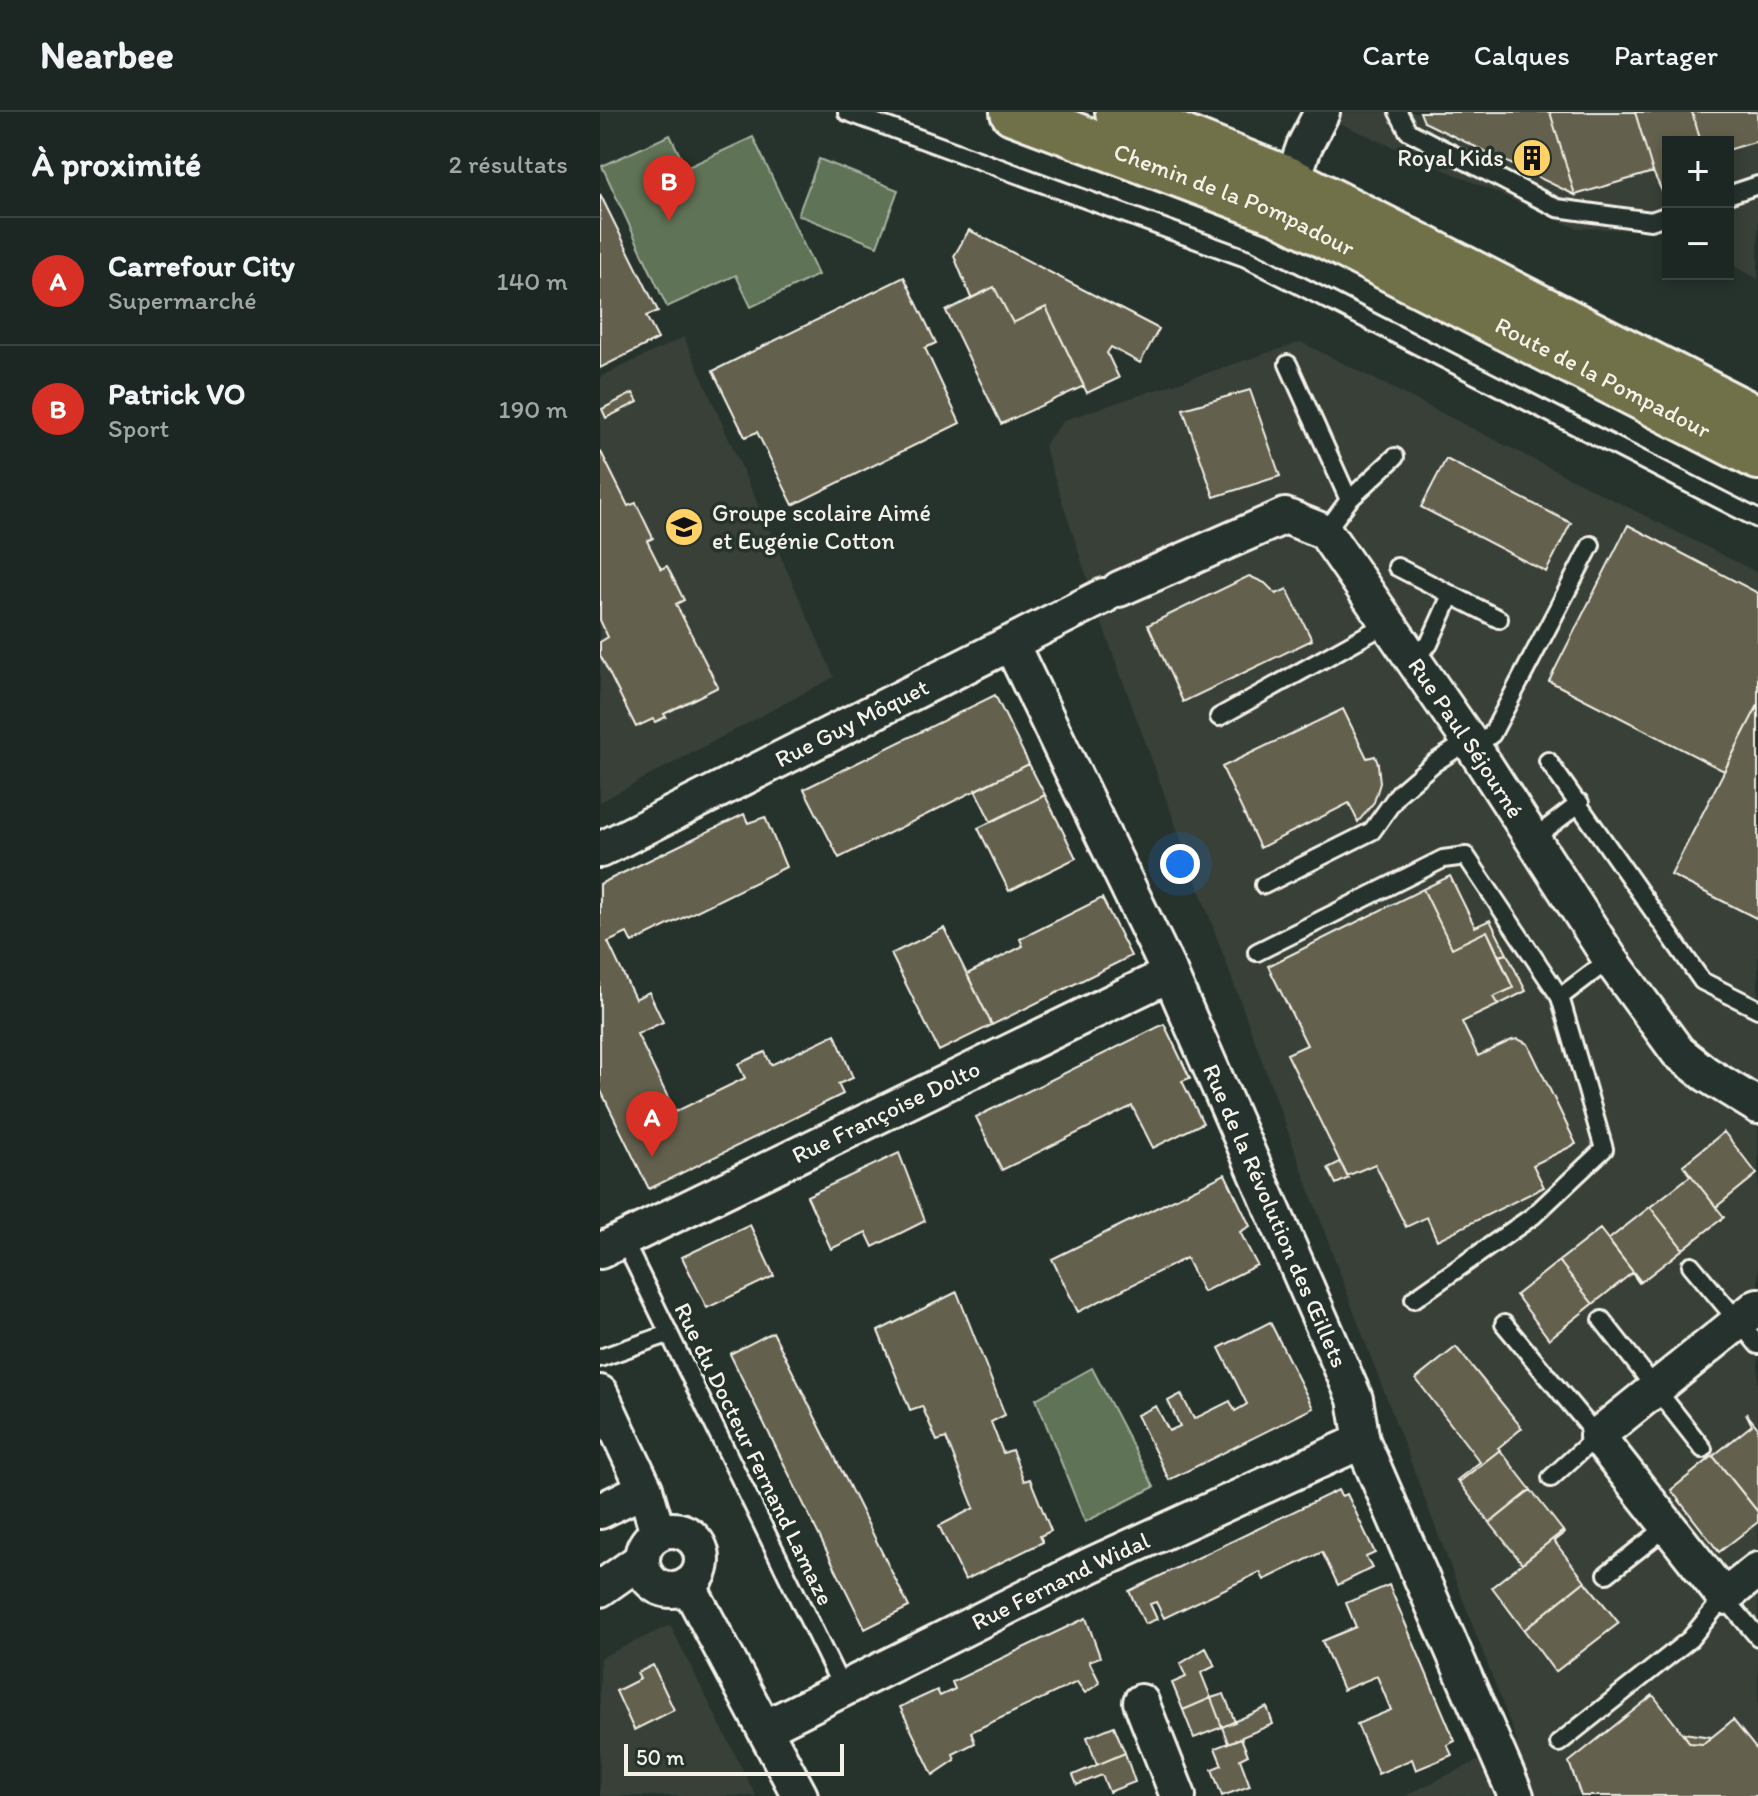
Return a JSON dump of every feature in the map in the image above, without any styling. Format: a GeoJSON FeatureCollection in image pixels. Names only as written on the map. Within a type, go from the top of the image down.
{"type":"FeatureCollection","features":[{"type":"Feature","properties":{"kind":"main road","name":"Chemin de la Pompadour"},"geometry":{"type":"LineString","coordinates":[[1013,112],[1279,212],[1449,299]]}},
{"type":"Feature","properties":{"kind":"main road","name":"Chemin de la Pompadour"},"geometry":{"type":"LineString","coordinates":[[1118,112],[1292,181],[1492,284]]}},
{"type":"Feature","properties":{"kind":"main road","name":"Route de la Pompadour"},"geometry":{"type":"LineString","coordinates":[[1492,284],[1758,419]]}},
{"type":"Feature","properties":{"kind":"main road","name":"Route de la Pompadour"},"geometry":{"type":"LineString","coordinates":[[1449,299],[1758,457]]}},
{"type":"Feature","properties":{"kind":"street"},"geometry":{"type":"LineString","coordinates":[[1292,181],[1304,147],[1322,112]]}},
{"type":"Feature","properties":{"kind":"street","name":"Rue Guy Môquet"},"geometry":{"type":"LineString","coordinates":[[600,850],[1111,592],[1285,516],[1325,532]]}},
{"type":"Feature","properties":{"kind":"street","name":"Rue Paul Séjourné"},"geometry":{"type":"LineString","coordinates":[[1325,532],[1471,744],[1610,959],[1678,1052],[1706,1074],[1758,1106]]}},
{"type":"Feature","properties":{"kind":"street","name":"Rue de la Révolution des Œillets"},"geometry":{"type":"LineString","coordinates":[[1011,644],[1170,974],[1355,1399],[1362,1441],[1516,1796]]}},
{"type":"Feature","properties":{"kind":"street","name":"Rue Françoise Dolto"},"geometry":{"type":"LineString","coordinates":[[606,1247],[1170,974]]}},
{"type":"Feature","properties":{"kind":"street"},"geometry":{"type":"LineString","coordinates":[[1751,1324],[1656,1389],[1597,1436],[1724,1597],[1758,1570]]}},
{"type":"Feature","properties":{"kind":"street"},"geometry":{"type":"LineString","coordinates":[[600,1393],[645,1489],[650,1546],[647,1577],[661,1588],[679,1589],[695,1578],[702,1560],[695,1540],[678,1530],[650,1546],[600,1589]]}},
{"type":"Feature","properties":{"kind":"street","name":"Rue Fernand Widal"},"geometry":{"type":"LineString","coordinates":[[765,1728],[1091,1565],[1362,1441]]}},
{"type":"Feature","properties":{"kind":"street"},"geometry":{"type":"LineString","coordinates":[[600,1511],[645,1489]]}},
{"type":"Feature","properties":{"kind":"street"},"geometry":{"type":"LineString","coordinates":[[688,1585],[800,1796]]}},
{"type":"Feature","properties":{"kind":"street"},"geometry":{"type":"LineString","coordinates":[[1141,1702],[1178,1796]]}},
{"type":"Feature","properties":{"kind":"lane"},"geometry":{"type":"LineString","coordinates":[[847,112],[1246,258],[1758,519]]}},
{"type":"Feature","properties":{"kind":"lane"},"geometry":{"type":"LineString","coordinates":[[1398,112],[1408,131],[1557,208],[1651,221],[1662,217]]}},
{"type":"Feature","properties":{"kind":"lane"},"geometry":{"type":"LineString","coordinates":[[1734,193],[1758,185]]}},
{"type":"Feature","properties":{"kind":"lane"},"geometry":{"type":"LineString","coordinates":[[1288,364],[1349,500]]}},
{"type":"Feature","properties":{"kind":"lane"},"geometry":{"type":"LineString","coordinates":[[1325,532],[1349,500],[1395,457]]}},
{"type":"Feature","properties":{"kind":"lane"},"geometry":{"type":"LineString","coordinates":[[1264,885],[1372,831],[1399,793],[1434,763],[1492,734],[1591,545]]}},
{"type":"Feature","properties":{"kind":"lane"},"geometry":{"type":"LineString","coordinates":[[1397,567],[1499,619]]}},
{"type":"Feature","properties":{"kind":"lane"},"geometry":{"type":"LineString","coordinates":[[1411,658],[1429,644],[1451,595]]}},
{"type":"Feature","properties":{"kind":"lane"},"geometry":{"type":"LineString","coordinates":[[1219,717],[1388,623]]}},
{"type":"Feature","properties":{"kind":"lane"},"geometry":{"type":"LineString","coordinates":[[1548,761],[1702,981],[1758,1009]]}},
{"type":"Feature","properties":{"kind":"lane"},"geometry":{"type":"LineString","coordinates":[[1533,839],[1580,803]]}},
{"type":"Feature","properties":{"kind":"lane"},"geometry":{"type":"LineString","coordinates":[[1257,952],[1443,859],[1466,856],[1560,997],[1604,1149],[1533,1216],[1414,1299]]}},
{"type":"Feature","properties":{"kind":"lane"},"geometry":{"type":"LineString","coordinates":[[1560,997],[1610,959]]}},
{"type":"Feature","properties":{"kind":"lane","name":"Rue du Docteur Fernand Lamaze"},"geometry":{"type":"LineString","coordinates":[[606,1247],[668,1334],[843,1690]]}},
{"type":"Feature","properties":{"kind":"lane"},"geometry":{"type":"LineString","coordinates":[[1691,1265],[1751,1324]]}},
{"type":"Feature","properties":{"kind":"lane"},"geometry":{"type":"LineString","coordinates":[[1602,1320],[1703,1449]]}},
{"type":"Feature","properties":{"kind":"lane"},"geometry":{"type":"LineString","coordinates":[[1504,1324],[1597,1436],[1551,1478]]}},
{"type":"Feature","properties":{"kind":"lane"},"geometry":{"type":"LineString","coordinates":[[600,1358],[668,1334]]}},
{"type":"Feature","properties":{"kind":"lane"},"geometry":{"type":"LineString","coordinates":[[1607,1574],[1668,1526]]}},
{"type":"Feature","properties":{"kind":"lane"},"geometry":{"type":"LineString","coordinates":[[1559,1743],[1690,1639],[1724,1597],[1758,1637]]}},
{"type":"Feature","properties":{"kind":"shaded area"},"geometry":{"type":"Polygon","coordinates":[[[1314,112],[1758,112],[1758,279],[1734,266],[1734,136],[1662,136],[1662,231],[1576,228],[1314,112]]]}},
{"type":"Feature","properties":{"kind":"shaded area","name":"Groupe scolaire Aimé et Eugénie Cotton"},"geometry":{"type":"Polygon","coordinates":[[[684,337],[834,677],[600,802],[600,377],[684,337]]]}},
{"type":"Feature","properties":{"kind":"shaded area"},"geometry":{"type":"Polygon","coordinates":[[[1301,342],[1758,573],[1758,1796],[1404,1796],[1517,1742],[1364,1339],[1102,624],[1044,445],[1064,420],[1301,342]]]}},
{"type":"Feature","properties":{"kind":"shaded area"},"geometry":{"type":"Polygon","coordinates":[[[670,1625],[756,1796],[600,1796],[600,1658],[670,1625]]]}},
{"type":"Feature","properties":{"kind":"green space"},"geometry":{"type":"Polygon","coordinates":[[[670,135],[686,168],[753,137],[818,275],[751,307],[736,275],[667,307],[602,166],[670,135]]]}},
{"type":"Feature","properties":{"kind":"green space"},"geometry":{"type":"Polygon","coordinates":[[[819,159],[898,190],[877,246],[798,215],[819,159]]]}},
{"type":"Feature","properties":{"kind":"green space"},"geometry":{"type":"Polygon","coordinates":[[[1092,1368],[1154,1487],[1085,1522],[1036,1399],[1092,1368]]]}},
{"type":"Feature","properties":{"kind":"building","name":"Royal Kids"},"geometry":{"type":"Polygon","coordinates":[[[1420,112],[1550,112],[1575,195],[1424,122],[1420,112]]]}},
{"type":"Feature","properties":{"kind":"building"},"geometry":{"type":"Polygon","coordinates":[[[1550,112],[1635,112],[1653,172],[1575,195],[1550,112]]]}},
{"type":"Feature","properties":{"kind":"building"},"geometry":{"type":"Polygon","coordinates":[[[1635,112],[1692,112],[1699,136],[1662,136],[1662,191],[1635,112]]]}},
{"type":"Feature","properties":{"kind":"building"},"geometry":{"type":"Polygon","coordinates":[[[1692,112],[1757,112],[1758,141],[1734,148],[1734,136],[1699,136],[1692,112]]]}},
{"type":"Feature","properties":{"kind":"building"},"geometry":{"type":"Polygon","coordinates":[[[600,194],[658,311],[646,316],[658,339],[600,368],[600,194]]]}},
{"type":"Feature","properties":{"kind":"building"},"geometry":{"type":"Polygon","coordinates":[[[969,230],[1159,329],[1140,363],[1111,347],[1107,353],[1119,378],[1087,393],[1046,307],[1013,323],[994,287],[971,298],[954,256],[969,230]]]}},
{"type":"Feature","properties":{"kind":"building"},"geometry":{"type":"Polygon","coordinates":[[[904,277],[936,343],[925,348],[960,423],[793,505],[757,432],[745,437],[713,371],[904,277]]]}},
{"type":"Feature","properties":{"kind":"building"},"geometry":{"type":"Polygon","coordinates":[[[994,287],[1013,323],[1046,307],[1084,386],[1001,424],[946,311],[994,287]]]}},
{"type":"Feature","properties":{"kind":"building"},"geometry":{"type":"Polygon","coordinates":[[[1250,390],[1280,476],[1214,497],[1183,409],[1250,390]]]}},
{"type":"Feature","properties":{"kind":"building"},"geometry":{"type":"Polygon","coordinates":[[[633,393],[638,402],[606,418],[602,409],[633,393]]]}},
{"type":"Feature","properties":{"kind":"building"},"geometry":{"type":"Polygon","coordinates":[[[600,450],[628,506],[636,503],[653,538],[647,541],[661,569],[667,566],[684,600],[676,604],[718,687],[664,714],[666,717],[636,727],[600,655],[600,642],[608,637],[600,620],[600,450]]]}},
{"type":"Feature","properties":{"kind":"building"},"geometry":{"type":"Polygon","coordinates":[[[1446,459],[1571,523],[1546,572],[1421,507],[1446,459]]]}},
{"type":"Feature","properties":{"kind":"building"},"geometry":{"type":"Polygon","coordinates":[[[1628,525],[1758,593],[1758,705],[1724,771],[1549,681],[1628,525]]]}},
{"type":"Feature","properties":{"kind":"building"},"geometry":{"type":"Polygon","coordinates":[[[1249,576],[1265,583],[1276,594],[1287,589],[1312,640],[1183,702],[1148,625],[1249,576]]]}},
{"type":"Feature","properties":{"kind":"building"},"geometry":{"type":"Polygon","coordinates":[[[995,695],[1029,764],[839,858],[804,789],[995,695]]]}},
{"type":"Feature","properties":{"kind":"building"},"geometry":{"type":"Polygon","coordinates":[[[1758,705],[1758,919],[1671,875],[1758,705]]]}},
{"type":"Feature","properties":{"kind":"building"},"geometry":{"type":"Polygon","coordinates":[[[1343,709],[1367,758],[1375,756],[1378,764],[1380,783],[1374,802],[1358,822],[1349,803],[1260,848],[1222,767],[1343,709]]]}},
{"type":"Feature","properties":{"kind":"building"},"geometry":{"type":"Polygon","coordinates":[[[1029,764],[1045,795],[991,822],[975,790],[1029,764]]]}},
{"type":"Feature","properties":{"kind":"building"},"geometry":{"type":"Polygon","coordinates":[[[1045,795],[1076,858],[1009,891],[978,828],[1045,795]]]}},
{"type":"Feature","properties":{"kind":"building"},"geometry":{"type":"Polygon","coordinates":[[[744,814],[748,823],[765,817],[786,867],[632,943],[627,933],[608,942],[635,999],[649,992],[663,1022],[637,1034],[675,1112],[745,1078],[738,1064],[765,1052],[771,1065],[835,1034],[853,1078],[838,1084],[843,1094],[649,1189],[600,1089],[600,884],[744,814]]]}},
{"type":"Feature","properties":{"kind":"building"},"geometry":{"type":"Polygon","coordinates":[[[1450,876],[1475,927],[1490,920],[1507,954],[1499,956],[1487,931],[1452,948],[1423,889],[1450,876]]]}},
{"type":"Feature","properties":{"kind":"building"},"geometry":{"type":"Polygon","coordinates":[[[1423,889],[1452,948],[1487,931],[1513,988],[1493,997],[1498,1005],[1462,1022],[1478,1056],[1512,1040],[1518,1039],[1528,1044],[1576,1144],[1533,1165],[1544,1187],[1437,1240],[1427,1217],[1406,1227],[1375,1164],[1347,1176],[1287,1054],[1307,1045],[1268,966],[1423,889]]]}},
{"type":"Feature","properties":{"kind":"building"},"geometry":{"type":"Polygon","coordinates":[[[1102,898],[1131,956],[992,1025],[967,974],[1023,946],[1020,939],[1102,898]]]}},
{"type":"Feature","properties":{"kind":"building"},"geometry":{"type":"Polygon","coordinates":[[[944,928],[992,1025],[939,1051],[891,954],[944,928]]]}},
{"type":"Feature","properties":{"kind":"building"},"geometry":{"type":"Polygon","coordinates":[[[1507,954],[1526,991],[1498,1005],[1493,997],[1513,988],[1499,956],[1507,954]]]}},
{"type":"Feature","properties":{"kind":"building"},"geometry":{"type":"Polygon","coordinates":[[[1164,1024],[1190,1078],[1182,1081],[1203,1123],[1153,1148],[1132,1106],[1002,1170],[976,1117],[1164,1024]]]}},
{"type":"Feature","properties":{"kind":"building"},"geometry":{"type":"Polygon","coordinates":[[[1724,1132],[1757,1174],[1716,1207],[1683,1165],[1724,1132]]]}},
{"type":"Feature","properties":{"kind":"building"},"geometry":{"type":"Polygon","coordinates":[[[899,1153],[925,1221],[873,1247],[866,1232],[831,1249],[807,1196],[899,1153]]]}},
{"type":"Feature","properties":{"kind":"building"},"geometry":{"type":"Polygon","coordinates":[[[1340,1162],[1349,1178],[1336,1184],[1328,1168],[1340,1162]]]}},
{"type":"Feature","properties":{"kind":"building"},"geometry":{"type":"Polygon","coordinates":[[[1683,1165],[1724,1217],[1683,1249],[1650,1207],[1690,1176],[1683,1165]]]}},
{"type":"Feature","properties":{"kind":"building"},"geometry":{"type":"Polygon","coordinates":[[[1225,1174],[1250,1226],[1240,1232],[1257,1265],[1203,1292],[1186,1258],[1078,1312],[1052,1259],[1225,1174]]]}},
{"type":"Feature","properties":{"kind":"building"},"geometry":{"type":"Polygon","coordinates":[[[1650,1207],[1683,1249],[1641,1282],[1608,1240],[1650,1207]]]}},
{"type":"Feature","properties":{"kind":"building"},"geometry":{"type":"Polygon","coordinates":[[[750,1225],[774,1276],[707,1308],[682,1257],[750,1225]]]}},
{"type":"Feature","properties":{"kind":"building"},"geometry":{"type":"Polygon","coordinates":[[[1600,1229],[1641,1282],[1632,1273],[1593,1304],[1559,1261],[1600,1229]]]}},
{"type":"Feature","properties":{"kind":"building"},"geometry":{"type":"Polygon","coordinates":[[[1559,1261],[1593,1304],[1549,1339],[1516,1295],[1559,1261]]]}},
{"type":"Feature","properties":{"kind":"building"},"geometry":{"type":"Polygon","coordinates":[[[957,1292],[1005,1415],[991,1422],[1003,1453],[1012,1450],[1024,1481],[1030,1479],[1051,1531],[1040,1536],[1043,1542],[965,1580],[939,1526],[974,1508],[946,1438],[937,1441],[922,1406],[910,1410],[878,1331],[957,1292]]]}},
{"type":"Feature","properties":{"kind":"building"},"geometry":{"type":"Polygon","coordinates":[[[1270,1322],[1313,1408],[1169,1480],[1137,1415],[1156,1406],[1169,1431],[1180,1426],[1168,1401],[1181,1394],[1194,1419],[1230,1401],[1235,1411],[1247,1404],[1219,1348],[1270,1322]]]}},
{"type":"Feature","properties":{"kind":"building"},"geometry":{"type":"Polygon","coordinates":[[[773,1332],[909,1607],[865,1629],[730,1354],[773,1332]]]}},
{"type":"Feature","properties":{"kind":"building"},"geometry":{"type":"Polygon","coordinates":[[[1456,1347],[1522,1428],[1459,1482],[1457,1480],[1480,1462],[1416,1379],[1456,1347]]]}},
{"type":"Feature","properties":{"kind":"building"},"geometry":{"type":"Polygon","coordinates":[[[1746,1413],[1758,1428],[1758,1512],[1713,1456],[1752,1425],[1746,1413]]]}},
{"type":"Feature","properties":{"kind":"building"},"geometry":{"type":"Polygon","coordinates":[[[1500,1450],[1531,1490],[1490,1523],[1459,1482],[1500,1450]]]}},
{"type":"Feature","properties":{"kind":"building"},"geometry":{"type":"Polygon","coordinates":[[[1713,1456],[1758,1512],[1758,1522],[1719,1552],[1671,1490],[1713,1456]]]}},
{"type":"Feature","properties":{"kind":"building"},"geometry":{"type":"Polygon","coordinates":[[[1338,1490],[1341,1496],[1347,1494],[1375,1553],[1366,1557],[1372,1568],[1338,1585],[1322,1552],[1264,1580],[1260,1572],[1164,1618],[1156,1602],[1150,1604],[1157,1619],[1145,1624],[1129,1591],[1338,1490]]]}},
{"type":"Feature","properties":{"kind":"building"},"geometry":{"type":"Polygon","coordinates":[[[1531,1490],[1563,1531],[1522,1563],[1490,1523],[1531,1490]]]}},
{"type":"Feature","properties":{"kind":"building"},"geometry":{"type":"Polygon","coordinates":[[[1563,1531],[1554,1541],[1585,1581],[1524,1630],[1492,1587],[1563,1531]]]}},
{"type":"Feature","properties":{"kind":"building"},"geometry":{"type":"Polygon","coordinates":[[[1585,1581],[1619,1623],[1555,1672],[1524,1630],[1585,1581]]]}},
{"type":"Feature","properties":{"kind":"building"},"geometry":{"type":"Polygon","coordinates":[[[1389,1585],[1455,1741],[1447,1745],[1452,1755],[1416,1770],[1412,1759],[1378,1774],[1357,1724],[1391,1710],[1377,1676],[1343,1690],[1322,1641],[1356,1627],[1346,1603],[1389,1585]]]}},
{"type":"Feature","properties":{"kind":"building"},"geometry":{"type":"Polygon","coordinates":[[[1086,1618],[1100,1657],[1089,1661],[1100,1683],[1085,1693],[1077,1682],[971,1732],[975,1743],[953,1754],[955,1760],[933,1775],[900,1707],[937,1690],[940,1696],[955,1689],[952,1682],[1086,1618]]]}},
{"type":"Feature","properties":{"kind":"building"},"geometry":{"type":"Polygon","coordinates":[[[1206,1648],[1215,1666],[1201,1673],[1211,1698],[1183,1710],[1172,1683],[1186,1677],[1180,1664],[1206,1648]]]}},
{"type":"Feature","properties":{"kind":"building"},"geometry":{"type":"Polygon","coordinates":[[[653,1665],[674,1710],[634,1730],[616,1691],[640,1679],[637,1673],[653,1665]]]}},
{"type":"Feature","properties":{"kind":"building"},"geometry":{"type":"Polygon","coordinates":[[[1224,1694],[1235,1722],[1222,1727],[1211,1698],[1224,1694]]]}},
{"type":"Feature","properties":{"kind":"building"},"geometry":{"type":"Polygon","coordinates":[[[1653,1695],[1690,1743],[1703,1744],[1733,1720],[1758,1751],[1758,1796],[1581,1796],[1569,1762],[1653,1695]]]}},
{"type":"Feature","properties":{"kind":"building"},"geometry":{"type":"Polygon","coordinates":[[[1211,1698],[1222,1727],[1194,1738],[1183,1710],[1211,1698]]]}},
{"type":"Feature","properties":{"kind":"building"},"geometry":{"type":"Polygon","coordinates":[[[1267,1707],[1273,1724],[1228,1743],[1222,1727],[1267,1707]]]}},
{"type":"Feature","properties":{"kind":"building"},"geometry":{"type":"Polygon","coordinates":[[[1114,1726],[1125,1753],[1097,1765],[1087,1737],[1114,1726]]]}},
{"type":"Feature","properties":{"kind":"building"},"geometry":{"type":"Polygon","coordinates":[[[1683,1733],[1711,1737],[1703,1744],[1690,1743],[1683,1733]]]}},
{"type":"Feature","properties":{"kind":"building"},"geometry":{"type":"Polygon","coordinates":[[[1241,1738],[1248,1755],[1240,1759],[1250,1786],[1222,1796],[1212,1769],[1222,1765],[1215,1748],[1241,1738]]]}},
{"type":"Feature","properties":{"kind":"building"},"geometry":{"type":"Polygon","coordinates":[[[1125,1753],[1135,1782],[1109,1792],[1102,1775],[1077,1785],[1073,1775],[1125,1753]]]}},
{"type":"Feature","properties":{"kind":"place","name":"Royal Kids"},"geometry":{"type":"Point","coordinates":[1532,158]}},
{"type":"Feature","properties":{"kind":"place","name":"Patrick VO"},"geometry":{"type":"Point","coordinates":[669,221]}},
{"type":"Feature","properties":{"kind":"place","name":"Groupe scolaire Aimé et Eugénie Cotton"},"geometry":{"type":"Point","coordinates":[684,527]}},
{"type":"Feature","properties":{"kind":"place","name":"Carrefour City"},"geometry":{"type":"Point","coordinates":[652,1157]}}]}
